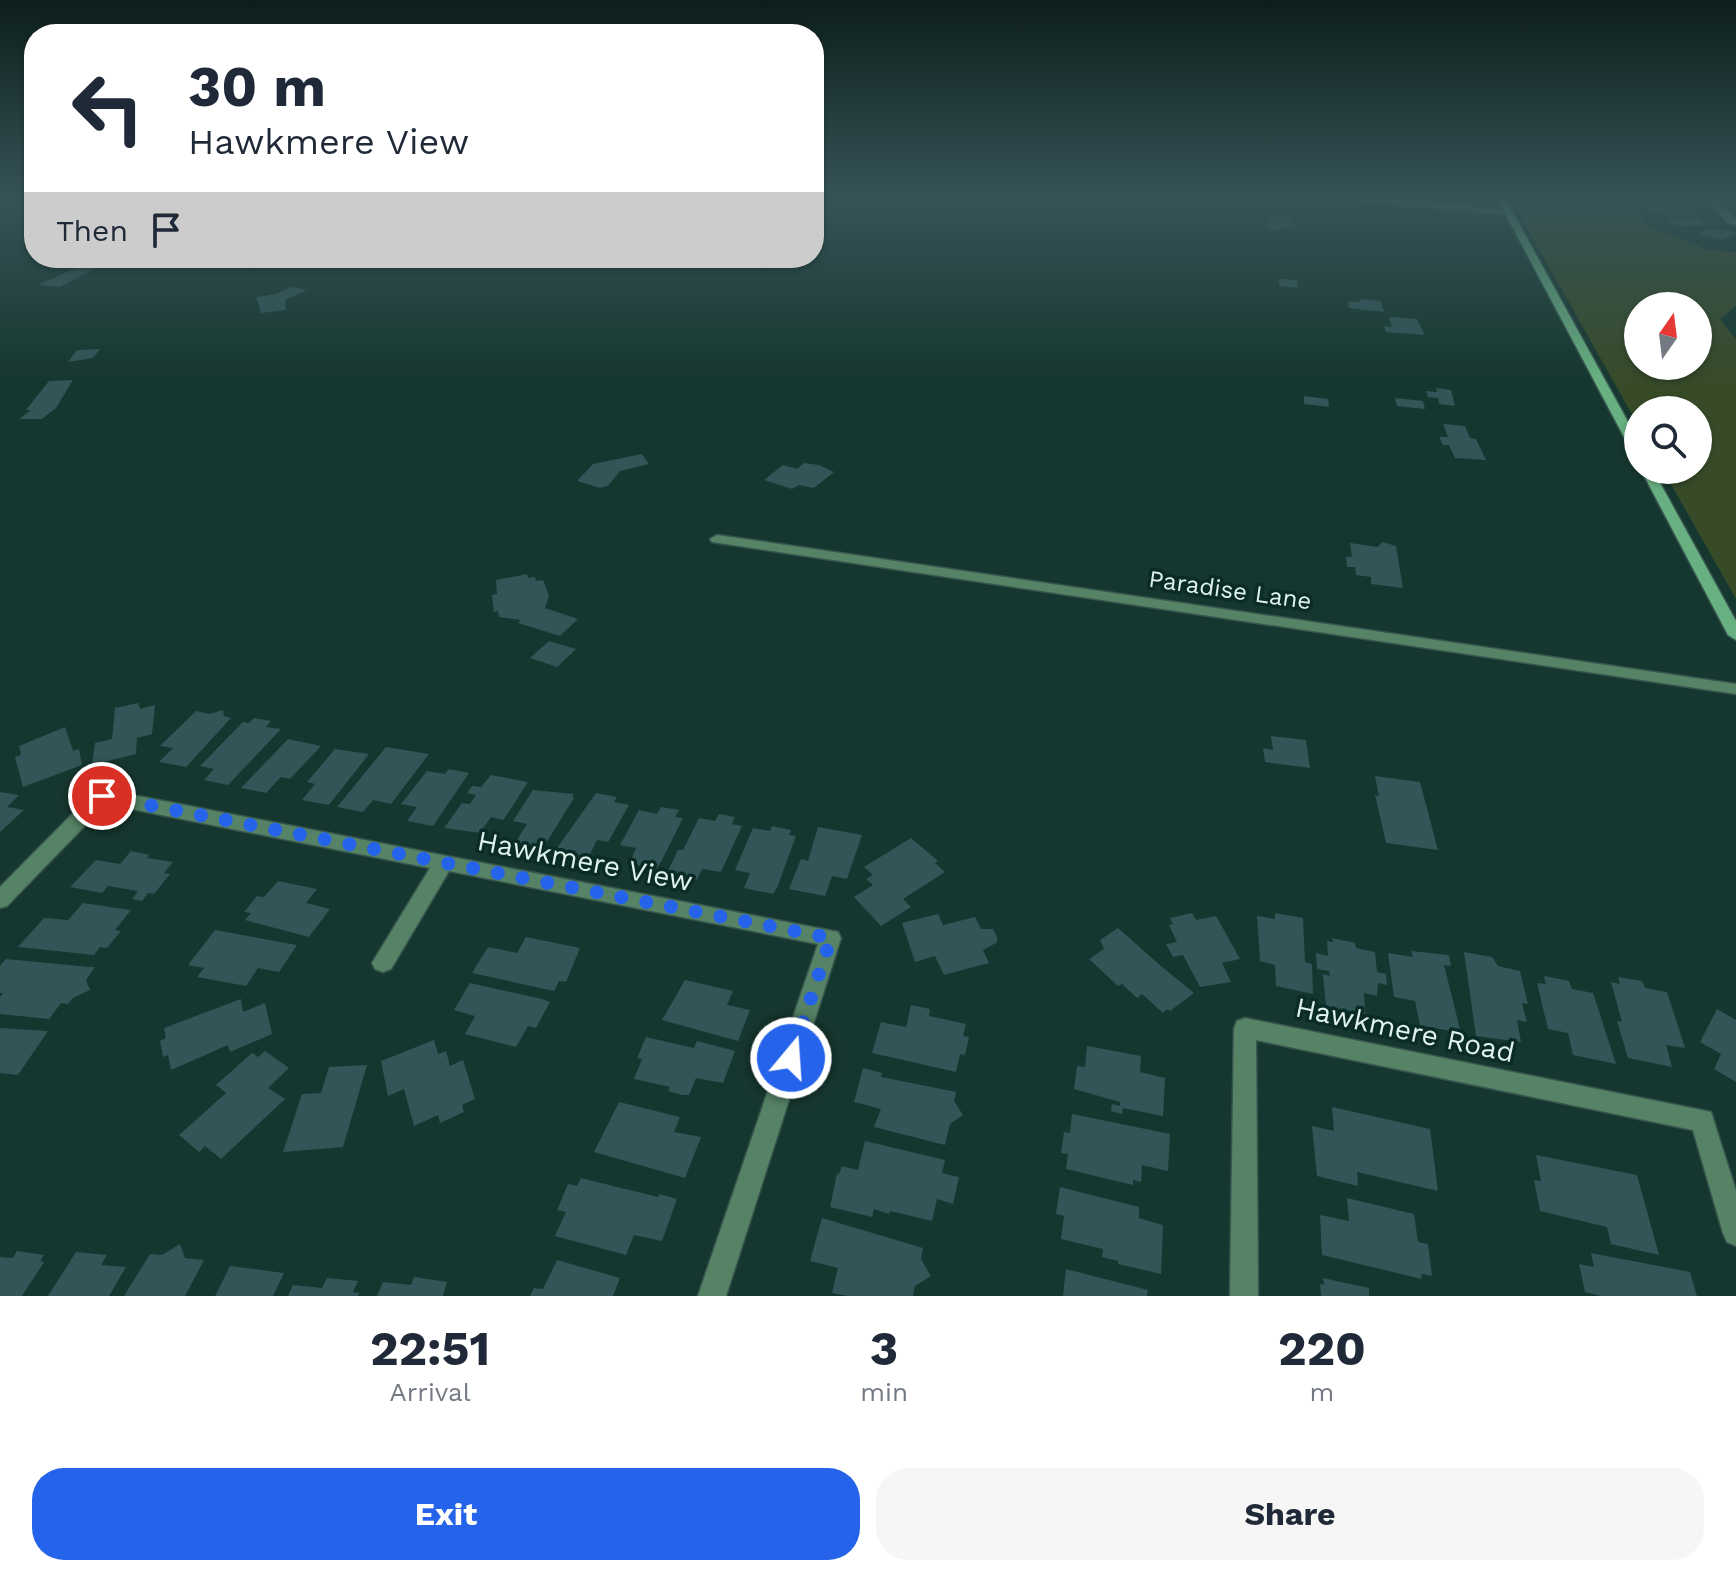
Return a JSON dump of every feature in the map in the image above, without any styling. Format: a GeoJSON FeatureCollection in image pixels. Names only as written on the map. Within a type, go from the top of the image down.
{"type":"FeatureCollection","features":[{"type":"Feature","properties":{"kind":"street"},"geometry":{"type":"LineString","coordinates":[[1534,258],[1624,426]]}},
{"type":"Feature","properties":{"kind":"street"},"geometry":{"type":"LineString","coordinates":[[1655,484],[1736,635]]}},
{"type":"Feature","properties":{"kind":"street","name":"Paradise Lane"},"geometry":{"type":"LineString","coordinates":[[717,539],[1736,689]]}},
{"type":"Feature","properties":{"kind":"street","name":"Hawkmere View"},"geometry":{"type":"LineString","coordinates":[[0,900],[102,796],[831,938],[712,1296]]}},
{"type":"Feature","properties":{"kind":"street"},"geometry":{"type":"LineString","coordinates":[[383,963],[443,864]]}},
{"type":"Feature","properties":{"kind":"street","name":"Hawkmere Road"},"geometry":{"type":"LineString","coordinates":[[1244,1296],[1245,1028],[1702,1120],[1736,1233]]}},
{"type":"Feature","properties":{"kind":"green space"},"geometry":{"type":"Polygon","coordinates":[[[1544,258],[1736,258],[1736,306],[1720,319],[1736,339],[1736,599],[1671,484],[1712,484],[1712,396],[1624,396],[1624,400],[1544,258]]]}},
{"type":"Feature","properties":{"kind":"building"},"geometry":{"type":"Polygon","coordinates":[[[76,268],[95,268],[60,287],[38,285],[76,268]]]}},
{"type":"Feature","properties":{"kind":"building"},"geometry":{"type":"Polygon","coordinates":[[[1279,279],[1297,280],[1298,288],[1279,286],[1279,279]]]}},
{"type":"Feature","properties":{"kind":"building"},"geometry":{"type":"Polygon","coordinates":[[[291,287],[307,290],[285,300],[286,310],[261,313],[256,297],[276,294],[291,287]]]}},
{"type":"Feature","properties":{"kind":"building"},"geometry":{"type":"Polygon","coordinates":[[[1359,299],[1381,301],[1384,312],[1349,308],[1348,301],[1360,302],[1359,299]]]}},
{"type":"Feature","properties":{"kind":"building"},"geometry":{"type":"Polygon","coordinates":[[[1389,317],[1417,319],[1425,335],[1386,332],[1384,326],[1392,327],[1389,317]]]}},
{"type":"Feature","properties":{"kind":"building"},"geometry":{"type":"Polygon","coordinates":[[[100,349],[93,358],[68,362],[77,350],[100,349]]]}},
{"type":"Feature","properties":{"kind":"building"},"geometry":{"type":"Polygon","coordinates":[[[73,380],[56,408],[42,419],[19,419],[31,410],[26,410],[49,381],[73,380]]]}},
{"type":"Feature","properties":{"kind":"building"},"geometry":{"type":"Polygon","coordinates":[[[1436,388],[1451,390],[1455,406],[1439,404],[1438,398],[1428,397],[1426,391],[1437,392],[1436,388]]]}},
{"type":"Feature","properties":{"kind":"building"},"geometry":{"type":"Polygon","coordinates":[[[1304,396],[1328,399],[1329,407],[1304,404],[1304,396]]]}},
{"type":"Feature","properties":{"kind":"building"},"geometry":{"type":"Polygon","coordinates":[[[1395,398],[1423,401],[1425,409],[1397,406],[1395,398]]]}},
{"type":"Feature","properties":{"kind":"building"},"geometry":{"type":"Polygon","coordinates":[[[1443,424],[1465,426],[1470,438],[1476,439],[1486,460],[1455,458],[1449,445],[1443,445],[1439,437],[1448,437],[1443,424]]]}},
{"type":"Feature","properties":{"kind":"building"},"geometry":{"type":"Polygon","coordinates":[[[642,454],[649,464],[620,471],[608,486],[600,488],[577,481],[593,464],[642,454]]]}},
{"type":"Feature","properties":{"kind":"building"},"geometry":{"type":"Polygon","coordinates":[[[804,463],[834,472],[814,488],[799,485],[792,489],[764,480],[783,465],[797,469],[804,463]]]}},
{"type":"Feature","properties":{"kind":"building"},"geometry":{"type":"Polygon","coordinates":[[[1382,542],[1396,546],[1403,588],[1371,584],[1371,577],[1356,575],[1355,567],[1347,567],[1346,557],[1352,557],[1350,543],[1378,547],[1382,542]]]}},
{"type":"Feature","properties":{"kind":"building"},"geometry":{"type":"Polygon","coordinates":[[[527,574],[528,578],[535,577],[536,581],[543,580],[549,596],[545,608],[578,619],[560,636],[518,623],[521,620],[499,617],[498,611],[494,612],[492,595],[497,594],[496,580],[527,574]]]}},
{"type":"Feature","properties":{"kind":"building"},"geometry":{"type":"Polygon","coordinates":[[[549,641],[576,649],[557,667],[530,658],[549,641]]]}},
{"type":"Feature","properties":{"kind":"building"},"geometry":{"type":"Polygon","coordinates":[[[138,703],[140,709],[155,705],[152,734],[137,738],[136,754],[92,765],[95,743],[112,739],[115,708],[138,703]]]}},
{"type":"Feature","properties":{"kind":"building"},"geometry":{"type":"Polygon","coordinates":[[[223,710],[224,716],[231,718],[186,767],[159,762],[173,748],[160,746],[196,711],[210,714],[223,710]]]}},
{"type":"Feature","properties":{"kind":"building"},"geometry":{"type":"Polygon","coordinates":[[[254,718],[271,721],[266,727],[281,729],[228,785],[204,780],[214,769],[200,766],[243,722],[249,723],[254,718]]]}},
{"type":"Feature","properties":{"kind":"building"},"geometry":{"type":"Polygon","coordinates":[[[65,727],[73,751],[79,749],[82,765],[23,787],[15,757],[21,755],[19,746],[65,727]]]}},
{"type":"Feature","properties":{"kind":"building"},"geometry":{"type":"Polygon","coordinates":[[[1271,736],[1306,740],[1310,768],[1265,762],[1263,748],[1273,750],[1271,736]]]}},
{"type":"Feature","properties":{"kind":"building"},"geometry":{"type":"Polygon","coordinates":[[[288,739],[321,746],[290,779],[281,777],[266,793],[241,788],[288,739]]]}},
{"type":"Feature","properties":{"kind":"building"},"geometry":{"type":"Polygon","coordinates":[[[386,747],[429,754],[391,804],[373,800],[363,812],[337,807],[386,747]]]}},
{"type":"Feature","properties":{"kind":"building"},"geometry":{"type":"Polygon","coordinates":[[[335,749],[369,754],[329,805],[302,800],[315,784],[307,782],[335,749]]]}},
{"type":"Feature","properties":{"kind":"building"},"geometry":{"type":"Polygon","coordinates":[[[449,769],[469,773],[433,826],[407,821],[417,807],[401,804],[427,771],[445,774],[449,769]]]}},
{"type":"Feature","properties":{"kind":"building"},"geometry":{"type":"Polygon","coordinates":[[[491,775],[528,782],[503,820],[491,817],[480,833],[444,828],[462,803],[470,804],[476,795],[467,793],[472,786],[481,787],[491,775]]]}},
{"type":"Feature","properties":{"kind":"building"},"geometry":{"type":"Polygon","coordinates":[[[1375,776],[1420,782],[1438,850],[1386,843],[1375,795],[1379,796],[1375,776]]]}},
{"type":"Feature","properties":{"kind":"building"},"geometry":{"type":"Polygon","coordinates":[[[533,790],[574,794],[543,848],[515,843],[527,824],[513,821],[533,790]]]}},
{"type":"Feature","properties":{"kind":"building"},"geometry":{"type":"Polygon","coordinates":[[[0,792],[19,795],[7,807],[24,810],[0,832],[0,792]]]}},
{"type":"Feature","properties":{"kind":"building"},"geometry":{"type":"Polygon","coordinates":[[[596,793],[617,797],[614,802],[629,805],[608,842],[597,840],[588,858],[555,851],[596,793]]]}},
{"type":"Feature","properties":{"kind":"building"},"geometry":{"type":"Polygon","coordinates":[[[661,807],[679,810],[675,817],[683,818],[662,860],[656,870],[629,864],[636,848],[620,845],[639,810],[657,814],[661,807]]]}},
{"type":"Feature","properties":{"kind":"building"},"geometry":{"type":"Polygon","coordinates":[[[719,814],[735,817],[732,824],[742,826],[721,872],[702,869],[697,880],[667,873],[699,818],[715,821],[719,814]]]}},
{"type":"Feature","properties":{"kind":"building"},"geometry":{"type":"Polygon","coordinates":[[[772,826],[791,830],[789,835],[796,836],[777,888],[773,894],[744,888],[750,873],[735,870],[753,828],[770,831],[772,826]]]}},
{"type":"Feature","properties":{"kind":"building"},"geometry":{"type":"Polygon","coordinates":[[[818,827],[862,835],[847,879],[832,876],[825,896],[789,889],[801,859],[808,861],[818,827]]]}},
{"type":"Feature","properties":{"kind":"building"},"geometry":{"type":"Polygon","coordinates":[[[911,838],[938,861],[935,863],[945,872],[903,899],[911,907],[881,926],[854,897],[873,885],[866,879],[873,875],[864,867],[911,838]]]}},
{"type":"Feature","properties":{"kind":"building"},"geometry":{"type":"Polygon","coordinates":[[[131,851],[150,855],[147,858],[173,862],[164,873],[170,874],[154,894],[148,893],[142,901],[132,899],[138,891],[108,886],[102,893],[70,887],[96,860],[120,864],[131,851]]]}},
{"type":"Feature","properties":{"kind":"building"},"geometry":{"type":"Polygon","coordinates":[[[278,881],[317,889],[306,903],[330,909],[309,937],[245,920],[251,913],[244,912],[257,896],[264,897],[278,881]]]}},
{"type":"Feature","properties":{"kind":"building"},"geometry":{"type":"Polygon","coordinates":[[[83,903],[131,910],[115,930],[121,931],[107,948],[100,947],[94,955],[18,947],[44,918],[68,920],[83,903]]]}},
{"type":"Feature","properties":{"kind":"building"},"geometry":{"type":"Polygon","coordinates":[[[1192,913],[1196,920],[1216,916],[1240,959],[1222,963],[1231,982],[1200,987],[1183,955],[1173,957],[1166,944],[1177,942],[1169,925],[1173,924],[1170,918],[1192,913]]]}},
{"type":"Feature","properties":{"kind":"building"},"geometry":{"type":"Polygon","coordinates":[[[1275,913],[1303,918],[1305,962],[1312,964],[1313,994],[1276,986],[1275,965],[1260,961],[1257,916],[1275,919],[1275,913]]]}},
{"type":"Feature","properties":{"kind":"building"},"geometry":{"type":"Polygon","coordinates":[[[938,914],[943,925],[975,917],[981,929],[993,929],[998,939],[983,950],[989,963],[944,975],[935,956],[915,962],[902,923],[938,914]]]}},
{"type":"Feature","properties":{"kind":"building"},"geometry":{"type":"Polygon","coordinates":[[[1118,928],[1194,993],[1163,1013],[1142,994],[1137,998],[1122,984],[1118,986],[1089,959],[1104,949],[1100,940],[1118,928]]]}},
{"type":"Feature","properties":{"kind":"building"},"geometry":{"type":"Polygon","coordinates":[[[215,930],[297,945],[279,972],[258,968],[246,986],[197,977],[204,968],[188,965],[215,930]]]}},
{"type":"Feature","properties":{"kind":"building"},"geometry":{"type":"Polygon","coordinates":[[[526,937],[580,948],[566,982],[559,981],[554,991],[472,973],[488,947],[517,953],[526,937]]]}},
{"type":"Feature","properties":{"kind":"building"},"geometry":{"type":"Polygon","coordinates":[[[1332,938],[1375,952],[1377,972],[1386,974],[1387,985],[1378,983],[1377,996],[1364,993],[1365,1014],[1326,1006],[1323,974],[1330,976],[1329,971],[1317,969],[1316,953],[1328,956],[1327,941],[1333,942],[1332,938]]]}},
{"type":"Feature","properties":{"kind":"building"},"geometry":{"type":"Polygon","coordinates":[[[1411,951],[1449,955],[1451,966],[1444,965],[1461,1033],[1420,1025],[1415,1001],[1394,997],[1388,953],[1413,957],[1411,951]]]}},
{"type":"Feature","properties":{"kind":"building"},"geometry":{"type":"Polygon","coordinates":[[[1464,952],[1492,957],[1498,966],[1520,971],[1528,1004],[1522,1003],[1527,1022],[1517,1020],[1521,1042],[1476,1036],[1464,952]]]}},
{"type":"Feature","properties":{"kind":"building"},"geometry":{"type":"Polygon","coordinates":[[[6,959],[95,967],[86,980],[90,990],[68,1004],[61,1003],[49,1019],[0,1014],[0,997],[3,993],[0,993],[0,966],[6,959]]]}},
{"type":"Feature","properties":{"kind":"building"},"geometry":{"type":"Polygon","coordinates":[[[1544,976],[1569,981],[1572,989],[1593,993],[1616,1064],[1573,1055],[1568,1033],[1548,1029],[1537,983],[1546,984],[1544,976]]]}},
{"type":"Feature","properties":{"kind":"building"},"geometry":{"type":"Polygon","coordinates":[[[1618,977],[1642,981],[1645,988],[1667,992],[1685,1048],[1666,1045],[1672,1067],[1628,1058],[1617,1021],[1622,1022],[1611,982],[1620,984],[1618,977]]]}},
{"type":"Feature","properties":{"kind":"building"},"geometry":{"type":"Polygon","coordinates":[[[685,980],[733,991],[727,1005],[750,1010],[738,1041],[662,1020],[685,980]]]}},
{"type":"Feature","properties":{"kind":"building"},"geometry":{"type":"Polygon","coordinates":[[[470,983],[550,1002],[536,1028],[528,1026],[516,1047],[465,1034],[475,1016],[454,1010],[470,983]]]}},
{"type":"Feature","properties":{"kind":"building"},"geometry":{"type":"Polygon","coordinates":[[[241,999],[243,1012],[265,1003],[272,1034],[230,1052],[228,1045],[171,1070],[168,1055],[163,1057],[160,1041],[166,1038],[164,1028],[241,999]]]}},
{"type":"Feature","properties":{"kind":"building"},"geometry":{"type":"Polygon","coordinates":[[[911,1005],[930,1009],[929,1016],[966,1024],[963,1036],[969,1037],[965,1055],[960,1054],[956,1072],[872,1053],[881,1022],[906,1027],[911,1005]]]}},
{"type":"Feature","properties":{"kind":"building"},"geometry":{"type":"Polygon","coordinates":[[[1717,1009],[1736,1020],[1736,1082],[1714,1069],[1721,1054],[1700,1042],[1717,1009]]]}},
{"type":"Feature","properties":{"kind":"building"},"geometry":{"type":"Polygon","coordinates":[[[0,1028],[48,1031],[18,1075],[0,1073],[0,1028]]]}},
{"type":"Feature","properties":{"kind":"building"},"geometry":{"type":"Polygon","coordinates":[[[646,1037],[694,1048],[697,1041],[735,1051],[723,1083],[696,1078],[689,1095],[682,1095],[668,1091],[670,1087],[634,1079],[642,1059],[637,1058],[646,1037]]]}},
{"type":"Feature","properties":{"kind":"building"},"geometry":{"type":"Polygon","coordinates":[[[434,1040],[438,1054],[446,1051],[450,1066],[463,1060],[475,1099],[462,1105],[464,1112],[440,1123],[438,1115],[414,1126],[404,1089],[388,1096],[381,1061],[434,1040]]]}},
{"type":"Feature","properties":{"kind":"building"},"geometry":{"type":"Polygon","coordinates":[[[1087,1046],[1141,1056],[1140,1072],[1165,1078],[1163,1116],[1123,1108],[1122,1114],[1111,1111],[1112,1104],[1120,1106],[1120,1102],[1074,1089],[1077,1066],[1085,1067],[1087,1046]]]}},
{"type":"Feature","properties":{"kind":"building"},"geometry":{"type":"Polygon","coordinates":[[[265,1051],[289,1068],[268,1088],[285,1099],[221,1159],[205,1146],[199,1152],[179,1135],[226,1093],[216,1085],[252,1053],[258,1057],[265,1051]]]}},
{"type":"Feature","properties":{"kind":"building"},"geometry":{"type":"Polygon","coordinates":[[[367,1065],[343,1147],[283,1152],[302,1094],[321,1093],[329,1067],[367,1065]]]}},
{"type":"Feature","properties":{"kind":"building"},"geometry":{"type":"Polygon","coordinates":[[[863,1068],[882,1073],[881,1077],[956,1092],[954,1101],[963,1115],[950,1124],[945,1145],[874,1127],[881,1109],[854,1102],[863,1068]]]}},
{"type":"Feature","properties":{"kind":"building"},"geometry":{"type":"Polygon","coordinates":[[[619,1102],[680,1117],[674,1132],[701,1137],[685,1178],[594,1152],[619,1102]]]}},
{"type":"Feature","properties":{"kind":"building"},"geometry":{"type":"Polygon","coordinates":[[[1332,1107],[1430,1129],[1438,1191],[1357,1172],[1358,1186],[1317,1176],[1312,1126],[1334,1131],[1332,1107]]]}},
{"type":"Feature","properties":{"kind":"building"},"geometry":{"type":"Polygon","coordinates":[[[1072,1114],[1170,1134],[1168,1171],[1142,1165],[1141,1182],[1133,1180],[1133,1185],[1066,1169],[1068,1154],[1061,1153],[1064,1132],[1070,1133],[1072,1114]]]}},
{"type":"Feature","properties":{"kind":"building"},"geometry":{"type":"Polygon","coordinates":[[[865,1141],[945,1160],[942,1173],[959,1177],[953,1204],[937,1199],[932,1221],[874,1209],[872,1217],[830,1207],[837,1173],[842,1166],[858,1170],[865,1141]]]}},
{"type":"Feature","properties":{"kind":"building"},"geometry":{"type":"Polygon","coordinates":[[[1536,1155],[1637,1175],[1659,1255],[1611,1244],[1607,1227],[1540,1211],[1534,1180],[1541,1181],[1536,1155]]]}},
{"type":"Feature","properties":{"kind":"building"},"geometry":{"type":"Polygon","coordinates":[[[581,1178],[677,1199],[662,1241],[634,1235],[626,1255],[555,1236],[566,1212],[557,1210],[568,1184],[577,1186],[581,1178]]]}},
{"type":"Feature","properties":{"kind":"building"},"geometry":{"type":"Polygon","coordinates":[[[1060,1187],[1139,1207],[1139,1218],[1163,1225],[1161,1274],[1118,1264],[1118,1261],[1102,1257],[1103,1249],[1061,1239],[1064,1216],[1056,1214],[1060,1187]]]}},
{"type":"Feature","properties":{"kind":"building"},"geometry":{"type":"Polygon","coordinates":[[[1347,1198],[1414,1214],[1418,1242],[1428,1244],[1432,1276],[1421,1274],[1422,1279],[1322,1255],[1320,1215],[1349,1221],[1347,1198]]]}},
{"type":"Feature","properties":{"kind":"building"},"geometry":{"type":"Polygon","coordinates":[[[822,1218],[923,1248],[921,1259],[931,1276],[915,1286],[913,1296],[848,1296],[832,1293],[838,1268],[810,1261],[822,1218]]]}},
{"type":"Feature","properties":{"kind":"building"},"geometry":{"type":"Polygon","coordinates":[[[180,1244],[185,1258],[204,1260],[185,1296],[124,1296],[150,1254],[162,1255],[180,1244]]]}},
{"type":"Feature","properties":{"kind":"building"},"geometry":{"type":"Polygon","coordinates":[[[17,1251],[44,1255],[40,1261],[44,1262],[22,1296],[0,1296],[0,1257],[13,1258],[17,1251]]]}},
{"type":"Feature","properties":{"kind":"building"},"geometry":{"type":"Polygon","coordinates":[[[76,1252],[107,1255],[101,1265],[126,1267],[109,1296],[48,1296],[76,1252]]]}},
{"type":"Feature","properties":{"kind":"building"},"geometry":{"type":"Polygon","coordinates":[[[1591,1253],[1690,1272],[1697,1296],[1601,1296],[1585,1292],[1579,1264],[1594,1267],[1591,1253]]]}},
{"type":"Feature","properties":{"kind":"building"},"geometry":{"type":"Polygon","coordinates":[[[557,1260],[620,1278],[613,1296],[530,1296],[534,1288],[543,1289],[557,1260]]]}},
{"type":"Feature","properties":{"kind":"building"},"geometry":{"type":"Polygon","coordinates":[[[230,1266],[284,1273],[273,1296],[215,1296],[230,1266]]]}},
{"type":"Feature","properties":{"kind":"building"},"geometry":{"type":"Polygon","coordinates":[[[1066,1269],[1148,1290],[1147,1296],[1063,1296],[1066,1269]]]}},
{"type":"Feature","properties":{"kind":"building"},"geometry":{"type":"Polygon","coordinates":[[[414,1277],[447,1282],[443,1296],[377,1296],[383,1282],[411,1285],[414,1277]]]}},
{"type":"Feature","properties":{"kind":"building"},"geometry":{"type":"Polygon","coordinates":[[[327,1278],[358,1281],[353,1292],[359,1293],[358,1296],[288,1296],[293,1285],[322,1288],[327,1278]]]}},
{"type":"Feature","properties":{"kind":"building"},"geometry":{"type":"Polygon","coordinates":[[[1323,1278],[1369,1288],[1369,1296],[1321,1296],[1323,1278]]]}},
{"type":"Feature","properties":{"kind":"route"},"geometry":{"type":"LineString","coordinates":[[102,796],[831,938],[791,1058]]}}]}
